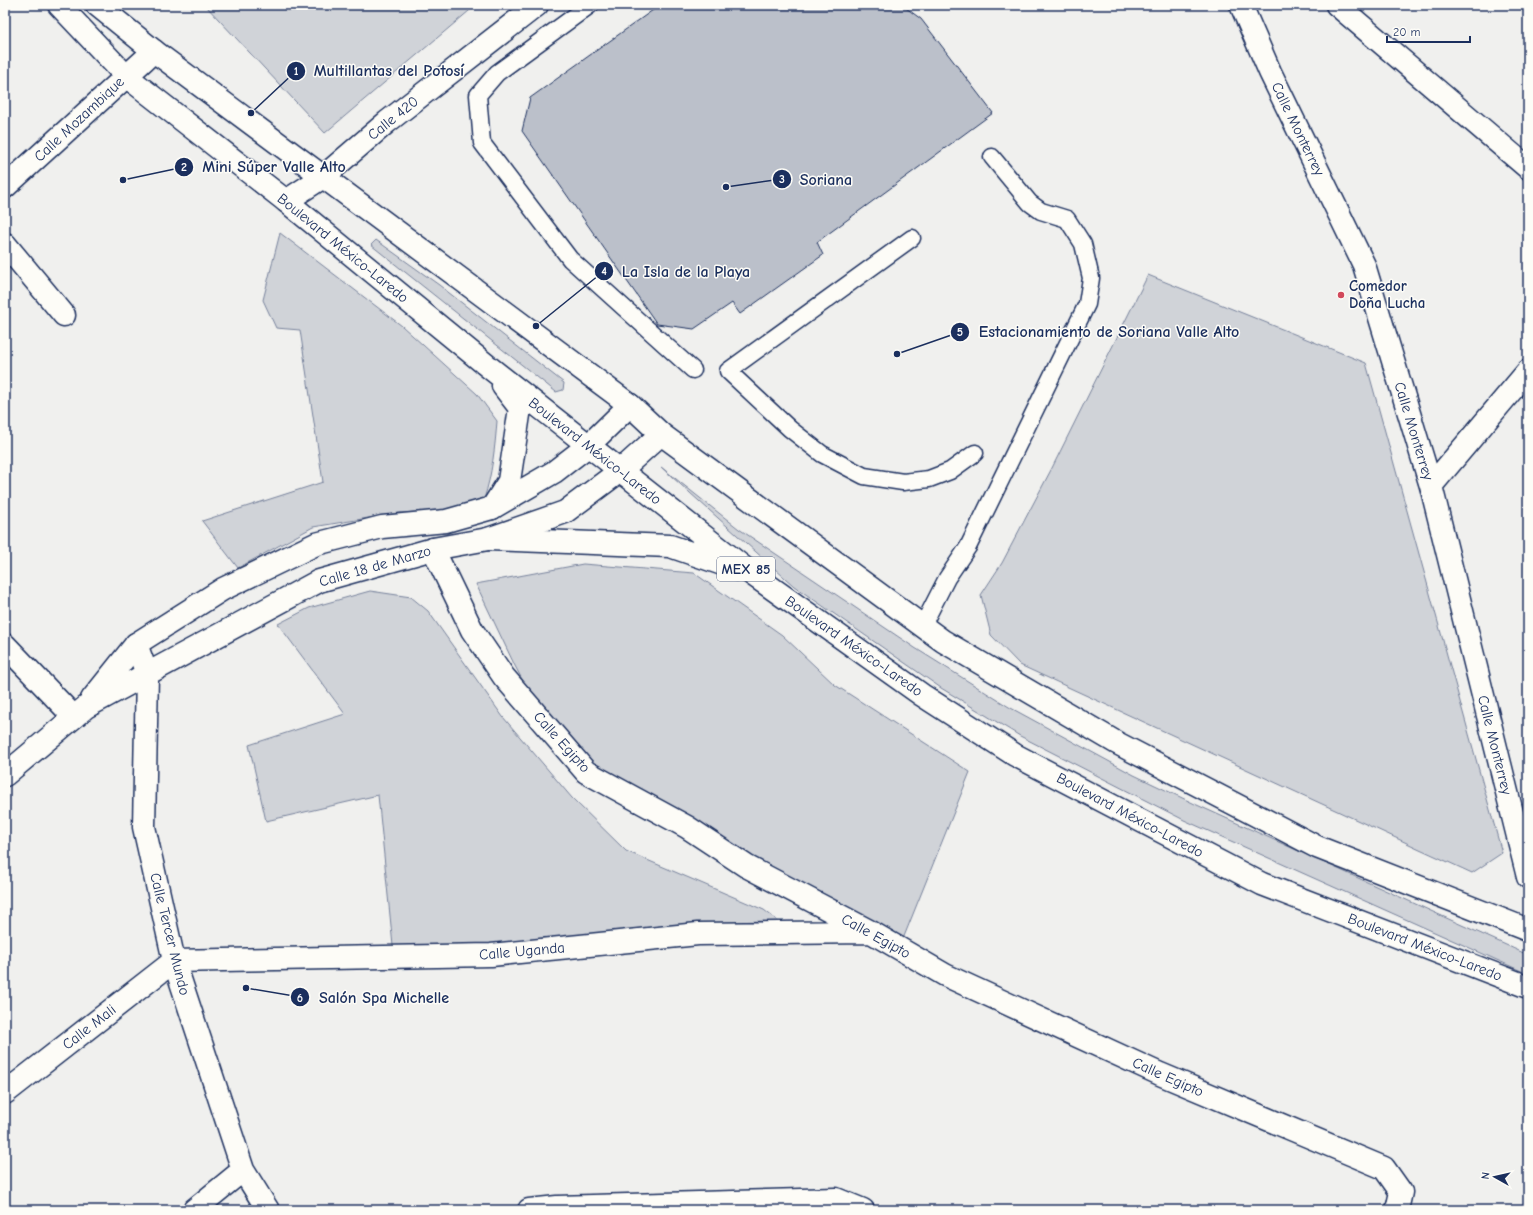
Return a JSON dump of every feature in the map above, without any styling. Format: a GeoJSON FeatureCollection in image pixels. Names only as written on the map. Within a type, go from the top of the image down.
{"type":"FeatureCollection","features":[{"type":"Feature","properties":{"kind":"street","name":"Boulevard México-Laredo"},"geometry":{"type":"LineString","coordinates":[[59,5],[126,76],[286,201],[490,368],[589,444],[620,471],[752,574],[922,695],[1015,754],[1262,884],[1528,987]]}},
{"type":"Feature","properties":{"kind":"street"},"geometry":{"type":"LineString","coordinates":[[97,5],[154,51],[630,405],[661,434],[943,641],[1118,743],[1317,847],[1528,930]]}},
{"type":"Feature","properties":{"kind":"street","name":"Calle 420"},"geometry":{"type":"LineString","coordinates":[[286,201],[323,176],[387,122],[537,5]]}},
{"type":"Feature","properties":{"kind":"street","name":"Calle Monterrey"},"geometry":{"type":"LineString","coordinates":[[1241,5],[1270,72],[1364,265],[1431,486],[1528,877]]}},
{"type":"Feature","properties":{"kind":"street"},"geometry":{"type":"LineString","coordinates":[[1338,5],[1528,168]]}},
{"type":"Feature","properties":{"kind":"street","name":"Calle Mozambique"},"geometry":{"type":"LineString","coordinates":[[5,187],[154,51]]}},
{"type":"Feature","properties":{"kind":"street"},"geometry":{"type":"LineString","coordinates":[[5,244],[64,315]]}},
{"type":"Feature","properties":{"kind":"street"},"geometry":{"type":"LineString","coordinates":[[490,368],[520,408],[509,481],[492,508]]}},
{"type":"Feature","properties":{"kind":"street"},"geometry":{"type":"LineString","coordinates":[[1431,486],[1528,371]]}},
{"type":"Feature","properties":{"kind":"street","name":"Calle 18 de Marzo"},"geometry":{"type":"LineString","coordinates":[[80,712],[136,644],[223,588],[316,544],[382,527],[446,521],[492,508],[554,472],[589,444],[630,405]]}},
{"type":"Feature","properties":{"kind":"street","name":"Calle 18 de Marzo"},"geometry":{"type":"LineString","coordinates":[[5,775],[80,712],[319,581],[433,548],[488,539],[565,512],[620,471],[661,434]]}},
{"type":"Feature","properties":{"kind":"street"},"geometry":{"type":"LineString","coordinates":[[488,539],[670,546],[752,574]]}},
{"type":"Feature","properties":{"kind":"street","name":"Calle Egipto"},"geometry":{"type":"LineString","coordinates":[[433,548],[472,630],[500,671],[586,772],[686,827],[746,866],[871,932],[945,975],[1160,1074],[1384,1168],[1401,1192],[1397,1210]]}},
{"type":"Feature","properties":{"kind":"street","name":"Calle Tercer Mundo"},"geometry":{"type":"LineString","coordinates":[[136,644],[147,674],[144,827],[174,961],[243,1170],[268,1210]]}},
{"type":"Feature","properties":{"kind":"street"},"geometry":{"type":"LineString","coordinates":[[5,645],[80,712]]}},
{"type":"Feature","properties":{"kind":"street","name":"Calle Uganda"},"geometry":{"type":"LineString","coordinates":[[174,961],[491,955],[698,934],[871,932]]}},
{"type":"Feature","properties":{"kind":"street","name":"Calle Mali"},"geometry":{"type":"LineString","coordinates":[[5,1093],[174,961]]}},
{"type":"Feature","properties":{"kind":"street"},"geometry":{"type":"LineString","coordinates":[[194,1210],[243,1170]]}},
{"type":"Feature","properties":{"kind":"street"},"geometry":{"type":"LineString","coordinates":[[528,1210],[565,1206],[836,1199],[863,1210]]}},
{"type":"Feature","properties":{"kind":"lane"},"geometry":{"type":"LineString","coordinates":[[590,5],[497,73],[478,95],[482,143],[570,259],[694,370]]}},
{"type":"Feature","properties":{"kind":"lane"},"geometry":{"type":"LineString","coordinates":[[923,625],[948,578],[968,547],[1083,311],[1086,304],[1091,278],[1083,244],[1067,219],[1041,211],[1030,203],[992,157]]}},
{"type":"Feature","properties":{"kind":"lane"},"geometry":{"type":"LineString","coordinates":[[912,238],[728,372],[790,429],[822,454],[864,476],[903,482],[929,479],[950,471],[975,453]]}},
{"type":"Feature","properties":{"kind":"shaded area"},"geometry":{"type":"Polygon","coordinates":[[[205,5],[476,5],[325,133],[205,5]]]}},
{"type":"Feature","properties":{"kind":"shaded area"},"geometry":{"type":"Polygon","coordinates":[[[280,233],[402,326],[477,394],[497,421],[494,451],[484,499],[467,507],[399,513],[313,527],[238,568],[202,521],[323,482],[300,330],[276,328],[263,300],[280,233]]]}},
{"type":"Feature","properties":{"kind":"shaded area"},"geometry":{"type":"Polygon","coordinates":[[[376,240],[439,285],[564,383],[563,390],[556,392],[371,245],[376,240]]]}},
{"type":"Feature","properties":{"kind":"shaded area"},"geometry":{"type":"Polygon","coordinates":[[[1148,275],[1366,363],[1502,853],[1472,873],[1020,665],[991,635],[981,595],[1002,563],[1052,468],[1148,275]]]}},
{"type":"Feature","properties":{"kind":"shaded area"},"geometry":{"type":"Polygon","coordinates":[[[661,467],[739,529],[915,648],[1009,707],[1134,775],[1528,955],[1528,974],[1184,820],[1020,736],[941,688],[794,586],[661,467]]]}},
{"type":"Feature","properties":{"kind":"shaded area"},"geometry":{"type":"Polygon","coordinates":[[[583,564],[694,573],[782,635],[835,685],[970,772],[903,939],[647,819],[560,751],[515,666],[476,584],[583,564]]]}},
{"type":"Feature","properties":{"kind":"shaded area"},"geometry":{"type":"Polygon","coordinates":[[[370,591],[411,597],[428,611],[503,717],[572,798],[626,851],[764,910],[792,932],[394,956],[378,795],[266,821],[249,745],[345,714],[278,624],[309,608],[370,591]]]}},
{"type":"Feature","properties":{"kind":"building"},"geometry":{"type":"Polygon","coordinates":[[[660,5],[902,5],[921,19],[993,113],[817,242],[823,255],[740,314],[732,303],[694,329],[657,324],[522,131],[530,98],[660,5]]]}},
{"type":"Feature","properties":{"kind":"place","name":"Multillantas del Potosí"},"geometry":{"type":"Point","coordinates":[251,113]}},
{"type":"Feature","properties":{"kind":"place","name":"Mini Súper Valle Alto"},"geometry":{"type":"Point","coordinates":[123,180]}},
{"type":"Feature","properties":{"kind":"place","name":"Soriana"},"geometry":{"type":"Point","coordinates":[726,187]}},
{"type":"Feature","properties":{"kind":"place","name":"Comedor Doña Lucha"},"geometry":{"type":"Point","coordinates":[1341,295]}},
{"type":"Feature","properties":{"kind":"place","name":"La Isla de la Playa"},"geometry":{"type":"Point","coordinates":[536,326]}},
{"type":"Feature","properties":{"kind":"place","name":"Estacionamiento de Soriana Valle Alto"},"geometry":{"type":"Point","coordinates":[897,354]}},
{"type":"Feature","properties":{"kind":"place","name":"Salón Spa Michelle"},"geometry":{"type":"Point","coordinates":[246,988]}}]}
